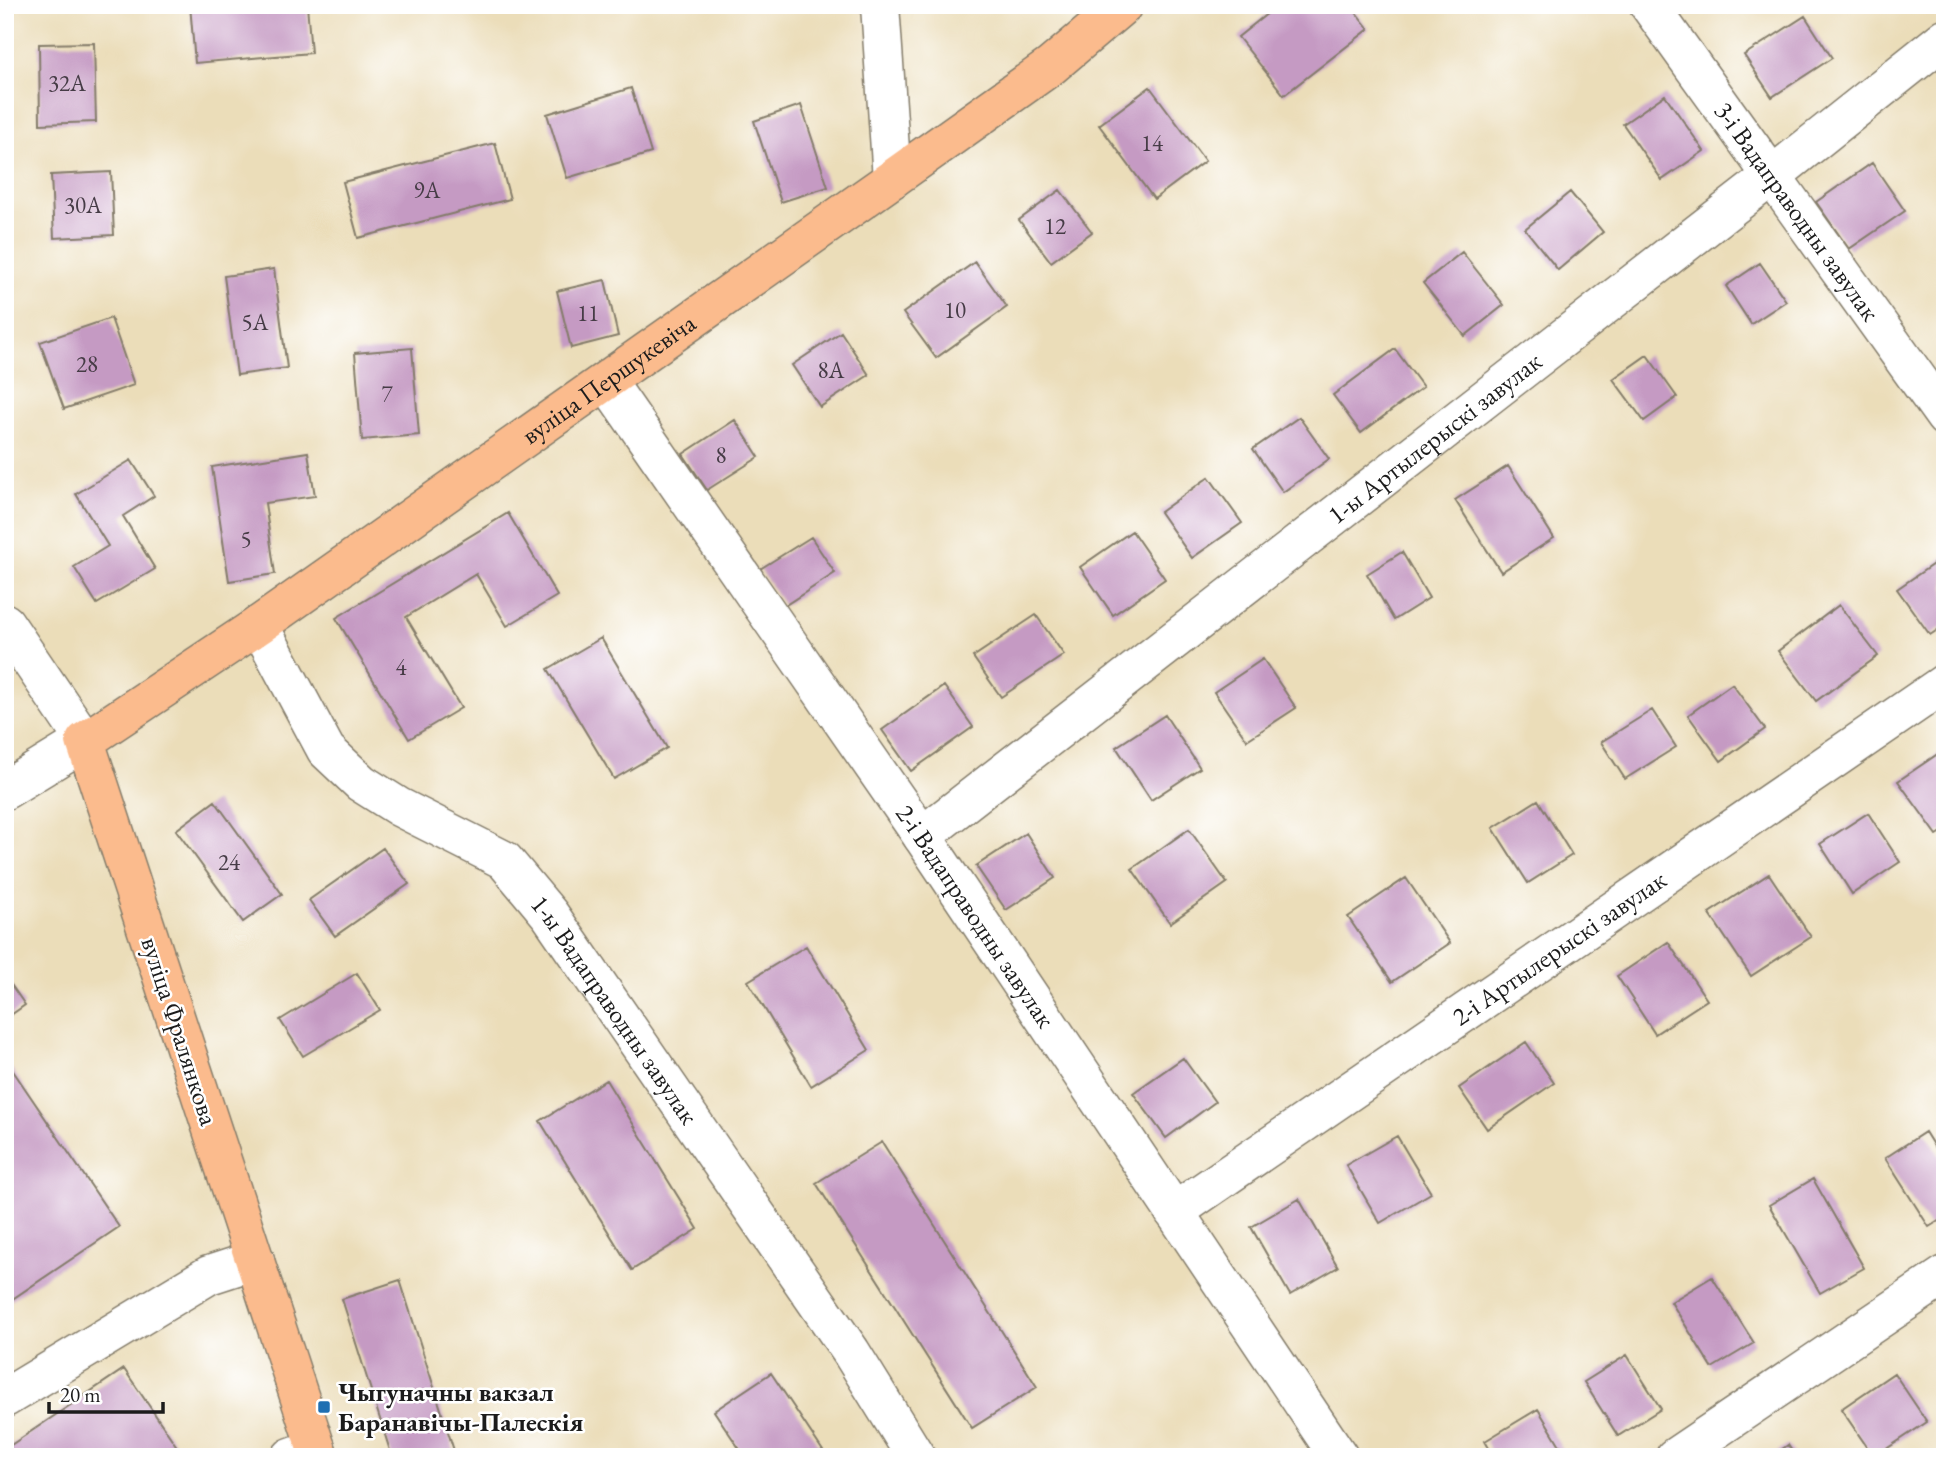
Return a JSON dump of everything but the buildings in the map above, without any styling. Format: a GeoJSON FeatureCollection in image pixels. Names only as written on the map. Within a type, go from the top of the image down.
{"type":"FeatureCollection","features":[{"type":"Feature","properties":{"kind":"main road","name":"вуліца Першукевіча"},"geometry":{"type":"LineString","coordinates":[[86,741],[259,625],[607,382],[1051,66],[1123,5]]}},
{"type":"Feature","properties":{"kind":"main road","name":"вуліца Фралянкова"},"geometry":{"type":"LineString","coordinates":[[86,741],[255,1259],[309,1454]]}},
{"type":"Feature","properties":{"kind":"street"},"geometry":{"type":"LineString","coordinates":[[880,5],[892,179]]}},
{"type":"Feature","properties":{"kind":"street","name":"3-і Вадаправодны завулак"},"geometry":{"type":"LineString","coordinates":[[1649,5],[1945,417]]}},
{"type":"Feature","properties":{"kind":"street","name":"1-ы Артылерыскі завулак"},"geometry":{"type":"LineString","coordinates":[[922,836],[1773,175],[1945,38]]}},
{"type":"Feature","properties":{"kind":"street","name":"2-і Вадаправодны завулак"},"geometry":{"type":"LineString","coordinates":[[607,382],[922,836],[1339,1457]]}},
{"type":"Feature","properties":{"kind":"street","name":"вуліца Фралянкова"},"geometry":{"type":"LineString","coordinates":[[5,623],[86,741]]}},
{"type":"Feature","properties":{"kind":"street","name":"1-ы Вадаправодны завулак"},"geometry":{"type":"LineString","coordinates":[[259,625],[326,750],[361,783],[399,807],[505,860],[550,915],[851,1352],[916,1457]]}},
{"type":"Feature","properties":{"kind":"street","name":"2-і Артылерыскі завулак"},"geometry":{"type":"LineString","coordinates":[[1174,1212],[1945,683]]}},
{"type":"Feature","properties":{"kind":"street"},"geometry":{"type":"LineString","coordinates":[[5,790],[86,741]]}},
{"type":"Feature","properties":{"kind":"street"},"geometry":{"type":"LineString","coordinates":[[5,1398],[208,1275],[255,1259]]}},
{"type":"Feature","properties":{"kind":"street"},"geometry":{"type":"LineString","coordinates":[[1675,1457],[1945,1275]]}},
{"type":"Feature","properties":{"kind":"place","name":"Чыгуначны вакзал Баранавічы-Палескія"},"geometry":{"type":"Point","coordinates":[324,1407]}}]}
